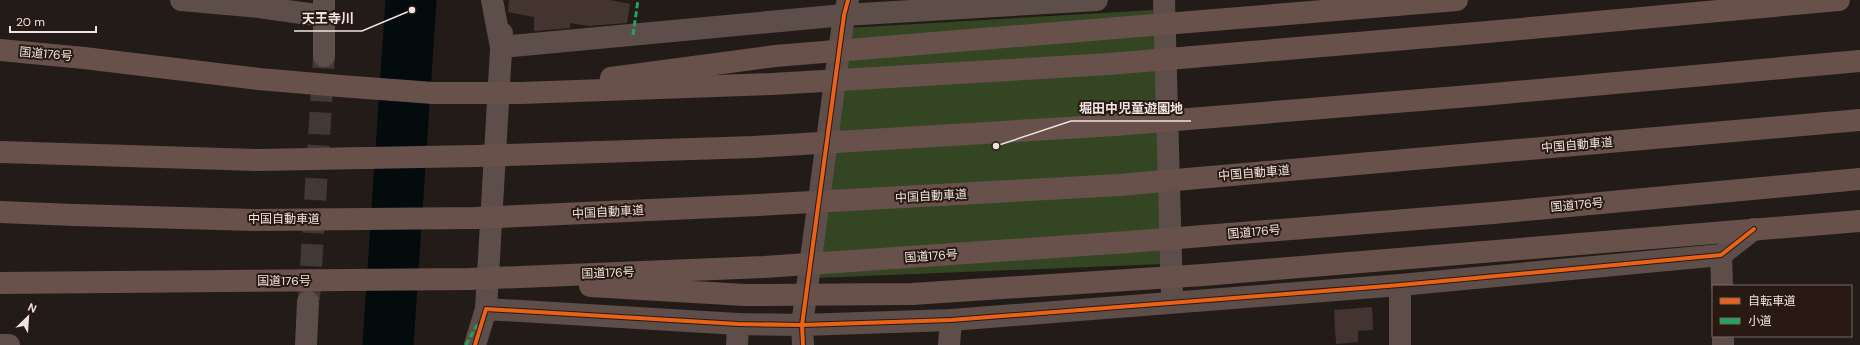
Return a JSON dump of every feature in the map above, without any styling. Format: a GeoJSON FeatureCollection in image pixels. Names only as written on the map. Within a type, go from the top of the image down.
{"type":"FeatureCollection","features":[{"type":"Feature","properties":{"kind":"highway"},"geometry":{"type":"LineString","coordinates":[[522,93],[653,71],[775,56],[1457,0]]}},
{"type":"Feature","properties":{"kind":"highway","name":"国道176号"},"geometry":{"type":"LineString","coordinates":[[0,50],[84,58],[259,79],[340,86],[433,93],[522,93],[772,84],[1109,64],[1839,0]]}},
{"type":"Feature","properties":{"kind":"highway"},"geometry":{"type":"LineString","coordinates":[[0,152],[257,160],[483,156],[754,147],[1131,124],[1474,96],[1860,61]]}},
{"type":"Feature","properties":{"kind":"highway","name":"中国自動車道"},"geometry":{"type":"LineString","coordinates":[[0,212],[74,216],[254,220],[460,218],[760,205],[1119,185],[1860,120]]}},
{"type":"Feature","properties":{"kind":"highway","name":"国道176号"},"geometry":{"type":"LineString","coordinates":[[0,283],[468,279],[764,267],[1128,242],[1493,213],[1860,179]]}},
{"type":"Feature","properties":{"kind":"highway"},"geometry":{"type":"LineString","coordinates":[[468,279],[744,295],[912,294],[1203,275],[1860,221]]}},
{"type":"Feature","properties":{"kind":"street"},"geometry":{"type":"LineString","coordinates":[[181,0],[323,8],[324,56]]}},
{"type":"Feature","properties":{"kind":"street"},"geometry":{"type":"LineString","coordinates":[[492,0],[501,47]]}},
{"type":"Feature","properties":{"kind":"street"},"geometry":{"type":"LineString","coordinates":[[475,345],[486,309],[504,0]]}},
{"type":"Feature","properties":{"kind":"street"},"geometry":{"type":"LineString","coordinates":[[501,47],[846,8],[1097,0]]}},
{"type":"Feature","properties":{"kind":"street"},"geometry":{"type":"LineString","coordinates":[[1164,0],[1172,302]]}},
{"type":"Feature","properties":{"kind":"street"},"geometry":{"type":"LineString","coordinates":[[802,335],[846,8]]}},
{"type":"Feature","properties":{"kind":"street"},"geometry":{"type":"LineString","coordinates":[[486,309],[738,324],[802,335],[951,320],[1400,285],[1721,255],[1754,229]]}},
{"type":"Feature","properties":{"kind":"street"},"geometry":{"type":"LineString","coordinates":[[1721,255],[1722,285]]}},
{"type":"Feature","properties":{"kind":"street"},"geometry":{"type":"LineString","coordinates":[[1400,285],[1400,345]]}},
{"type":"Feature","properties":{"kind":"street"},"geometry":{"type":"LineString","coordinates":[[306,345],[308,302]]}},
{"type":"Feature","properties":{"kind":"street"},"geometry":{"type":"LineString","coordinates":[[949,345],[951,320]]}},
{"type":"Feature","properties":{"kind":"street"},"geometry":{"type":"LineString","coordinates":[[737,345],[738,324]]}},
{"type":"Feature","properties":{"kind":"street"},"geometry":{"type":"LineString","coordinates":[[0,345],[9,345]]}},
{"type":"Feature","properties":{"kind":"green space"},"geometry":{"type":"Polygon","coordinates":[[[1154,10],[1163,264],[816,278],[847,28],[1154,10]]]}},
{"type":"Feature","properties":{"kind":"building"},"geometry":{"type":"Polygon","coordinates":[[[509,0],[610,0],[630,4],[627,23],[588,26],[570,23],[570,28],[534,31],[534,17],[508,12],[509,0]]]}},
{"type":"Feature","properties":{"kind":"building"},"geometry":{"type":"Polygon","coordinates":[[[1372,307],[1373,330],[1358,331],[1358,342],[1336,344],[1334,310],[1372,307]]]}},
{"type":"Feature","properties":{"kind":"waterway"},"geometry":{"type":"LineString","coordinates":[[388,345],[411,0]]}},
{"type":"Feature","properties":{"kind":"tunnel"},"geometry":{"type":"LineString","coordinates":[[309,299],[324,56]]}},
{"type":"Feature","properties":{"kind":"marked path"},"geometry":{"type":"LineString","coordinates":[[633,35],[638,0]]}},
{"type":"Feature","properties":{"kind":"marked path"},"geometry":{"type":"LineString","coordinates":[[466,345],[477,325]]}},
{"type":"Feature","properties":{"kind":"cycle path"},"geometry":{"type":"LineString","coordinates":[[475,345],[486,309],[738,324],[802,325],[844,15],[848,0]]}},
{"type":"Feature","properties":{"kind":"cycle path"},"geometry":{"type":"LineString","coordinates":[[803,345],[802,325],[951,320],[1400,285],[1721,255],[1754,229]]}},
{"type":"Feature","properties":{"kind":"place","name":"天王寺川"},"geometry":{"type":"Point","coordinates":[412,10]}},
{"type":"Feature","properties":{"kind":"place","name":"堀田中児童遊園地"},"geometry":{"type":"Point","coordinates":[996,146]}}]}
